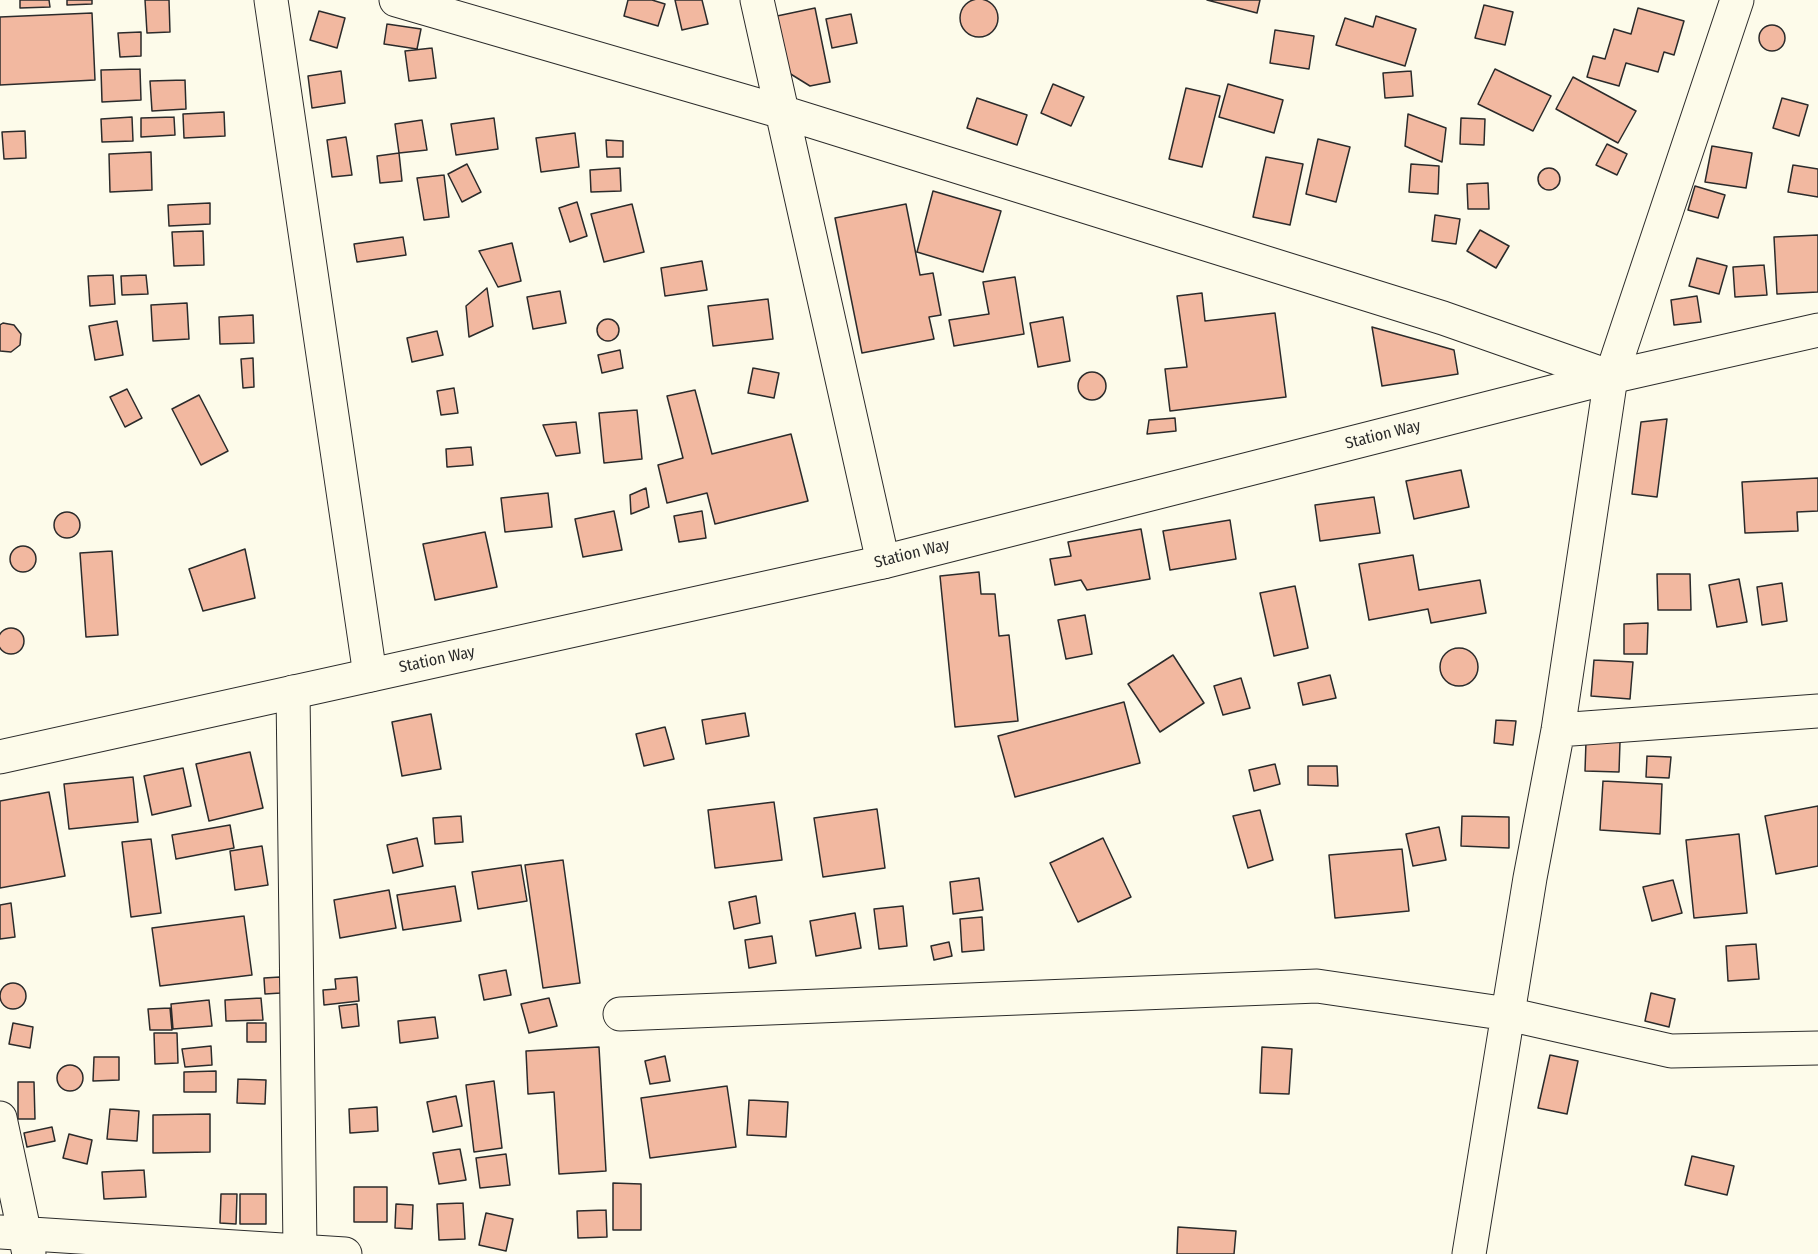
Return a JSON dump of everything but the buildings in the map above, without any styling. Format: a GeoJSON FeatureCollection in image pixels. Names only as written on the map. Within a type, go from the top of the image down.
{"type":"FeatureCollection","features":[{"type":"Feature","properties":{"kind":"street"},"geometry":{"type":"LineString","coordinates":[[271,0],[370,675]]}},
{"type":"Feature","properties":{"kind":"street"},"geometry":{"type":"LineString","coordinates":[[396,0],[782,112],[1443,318],[1611,377]]}},
{"type":"Feature","properties":{"kind":"street"},"geometry":{"type":"LineString","coordinates":[[757,0],[883,562]]}},
{"type":"Feature","properties":{"kind":"street"},"geometry":{"type":"LineString","coordinates":[[1469,1254],[1558,730],[1611,377],[1737,0]]}},
{"type":"Feature","properties":{"kind":"street","name":"Station Way"},"geometry":{"type":"LineString","coordinates":[[0,757],[883,562],[1611,377],[1818,330]]}},
{"type":"Feature","properties":{"kind":"street"},"geometry":{"type":"LineString","coordinates":[[293,692],[300,1250]]}},
{"type":"Feature","properties":{"kind":"street"},"geometry":{"type":"LineString","coordinates":[[1558,730],[1818,711]]}},
{"type":"Feature","properties":{"kind":"street"},"geometry":{"type":"LineString","coordinates":[[620,1014],[1317,986],[1508,1014],[1671,1051],[1818,1048]]}},
{"type":"Feature","properties":{"kind":"street"},"geometry":{"type":"LineString","coordinates":[[0,1118],[18,1240],[300,1250],[345,1254]]}}]}
